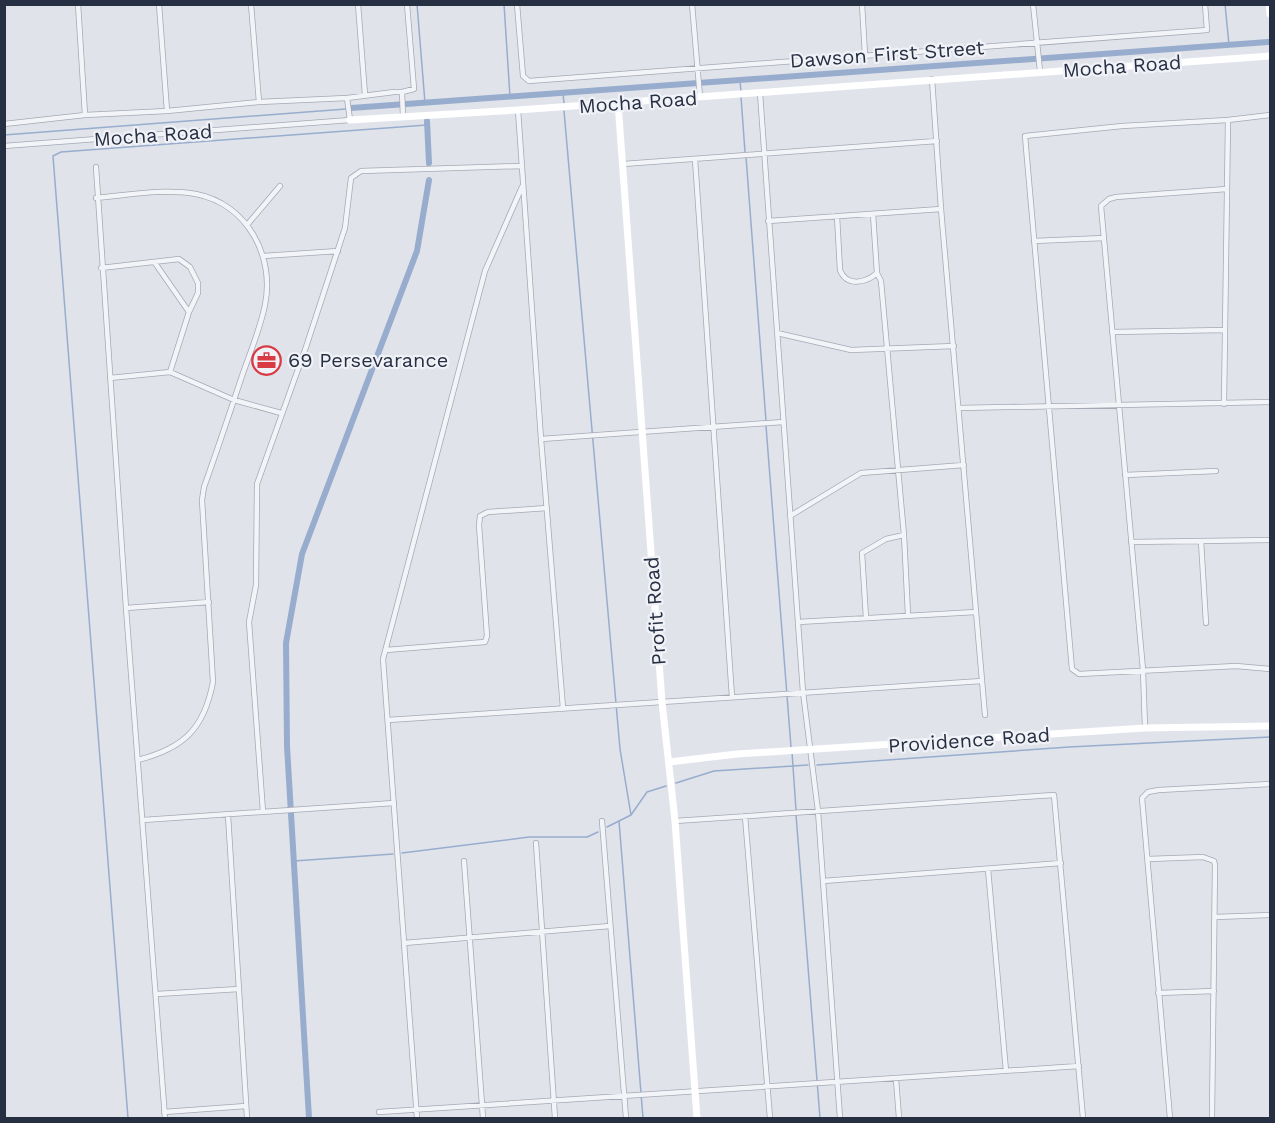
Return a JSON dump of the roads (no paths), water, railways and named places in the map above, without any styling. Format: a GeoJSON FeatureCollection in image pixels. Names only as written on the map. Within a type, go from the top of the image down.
{"type":"FeatureCollection","features":[{"type":"Feature","properties":{"kind":"street"},"geometry":{"type":"LineString","coordinates":[[78,4],[85,115]]}},
{"type":"Feature","properties":{"kind":"street"},"geometry":{"type":"LineString","coordinates":[[159,4],[167,111]]}},
{"type":"Feature","properties":{"kind":"street"},"geometry":{"type":"LineString","coordinates":[[251,4],[259,102]]}},
{"type":"Feature","properties":{"kind":"street"},"geometry":{"type":"LineString","coordinates":[[358,4],[365,95]]}},
{"type":"Feature","properties":{"kind":"street"},"geometry":{"type":"LineString","coordinates":[[4,124],[85,115],[347,98],[414,89],[406,4]]}},
{"type":"Feature","properties":{"kind":"street","name":"Dawson First Street"},"geometry":{"type":"LineString","coordinates":[[517,4],[524,78],[529,81],[1207,30],[1205,4]]}},
{"type":"Feature","properties":{"kind":"street"},"geometry":{"type":"LineString","coordinates":[[692,4],[700,94]]}},
{"type":"Feature","properties":{"kind":"street"},"geometry":{"type":"LineString","coordinates":[[862,4],[866,55]]}},
{"type":"Feature","properties":{"kind":"street"},"geometry":{"type":"LineString","coordinates":[[1033,4],[1039,68]]}},
{"type":"Feature","properties":{"kind":"street"},"geometry":{"type":"LineString","coordinates":[[1269,4],[1270,14]]}},
{"type":"Feature","properties":{"kind":"street","name":"Mocha Road"},"geometry":{"type":"LineString","coordinates":[[4,146],[403,115],[618,103],[700,94],[760,93],[1039,68],[1270,56]]}},
{"type":"Feature","properties":{"kind":"street"},"geometry":{"type":"LineString","coordinates":[[932,79],[941,209],[985,715]]}},
{"type":"Feature","properties":{"kind":"street"},"geometry":{"type":"LineString","coordinates":[[402,92],[403,115]]}},
{"type":"Feature","properties":{"kind":"street"},"geometry":{"type":"LineString","coordinates":[[760,93],[803,692],[818,811],[840,1119]]}},
{"type":"Feature","properties":{"kind":"street"},"geometry":{"type":"LineString","coordinates":[[347,98],[350,120]]}},
{"type":"Feature","properties":{"kind":"street","name":"Profit Road"},"geometry":{"type":"LineString","coordinates":[[618,103],[662,702],[675,821],[697,1119]]}},
{"type":"Feature","properties":{"kind":"street"},"geometry":{"type":"LineString","coordinates":[[518,110],[541,440],[563,708]]}},
{"type":"Feature","properties":{"kind":"street"},"geometry":{"type":"LineString","coordinates":[[1270,115],[1025,135],[1072,669],[1079,674],[1236,666],[1270,669]]}},
{"type":"Feature","properties":{"kind":"street"},"geometry":{"type":"LineString","coordinates":[[1224,404],[1228,120]]}},
{"type":"Feature","properties":{"kind":"street"},"geometry":{"type":"LineString","coordinates":[[623,164],[937,141]]}},
{"type":"Feature","properties":{"kind":"street"},"geometry":{"type":"LineString","coordinates":[[695,159],[732,697]]}},
{"type":"Feature","properties":{"kind":"street"},"geometry":{"type":"LineString","coordinates":[[263,812],[249,622],[256,585],[257,484],[338,251],[345,228],[351,178],[357,173],[521,166]]}},
{"type":"Feature","properties":{"kind":"street"},"geometry":{"type":"LineString","coordinates":[[96,167],[96,198],[165,1119]]}},
{"type":"Feature","properties":{"kind":"street"},"geometry":{"type":"LineString","coordinates":[[248,225],[280,186]]}},
{"type":"Feature","properties":{"kind":"street"},"geometry":{"type":"LineString","coordinates":[[417,1119],[383,659],[485,271],[522,187]]}},
{"type":"Feature","properties":{"kind":"street"},"geometry":{"type":"LineString","coordinates":[[1145,728],[1143,670],[1101,206],[1109,199],[1227,189]]}},
{"type":"Feature","properties":{"kind":"street"},"geometry":{"type":"LineString","coordinates":[[96,198],[161,191],[188,193],[217,202],[236,213],[248,225],[266,267],[265,305],[204,487],[202,500],[213,682],[205,713],[186,738],[167,750],[138,760]]}},
{"type":"Feature","properties":{"kind":"street"},"geometry":{"type":"LineString","coordinates":[[768,221],[941,209]]}},
{"type":"Feature","properties":{"kind":"street"},"geometry":{"type":"LineString","coordinates":[[873,214],[904,535],[908,615]]}},
{"type":"Feature","properties":{"kind":"street"},"geometry":{"type":"LineString","coordinates":[[837,216],[842,276],[848,280],[860,282],[869,280],[878,273]]}},
{"type":"Feature","properties":{"kind":"street"},"geometry":{"type":"LineString","coordinates":[[1034,241],[1104,238]]}},
{"type":"Feature","properties":{"kind":"street"},"geometry":{"type":"LineString","coordinates":[[263,256],[338,251]]}},
{"type":"Feature","properties":{"kind":"street"},"geometry":{"type":"LineString","coordinates":[[102,268],[179,259],[190,267],[198,283],[198,293],[189,312],[170,372]]}},
{"type":"Feature","properties":{"kind":"street"},"geometry":{"type":"LineString","coordinates":[[155,263],[189,312]]}},
{"type":"Feature","properties":{"kind":"street"},"geometry":{"type":"LineString","coordinates":[[1112,332],[1225,330]]}},
{"type":"Feature","properties":{"kind":"street"},"geometry":{"type":"LineString","coordinates":[[777,333],[851,350],[954,346]]}},
{"type":"Feature","properties":{"kind":"street"},"geometry":{"type":"LineString","coordinates":[[110,378],[170,372],[234,400],[281,413]]}},
{"type":"Feature","properties":{"kind":"street"},"geometry":{"type":"LineString","coordinates":[[959,408],[1270,402]]}},
{"type":"Feature","properties":{"kind":"street"},"geometry":{"type":"LineString","coordinates":[[541,440],[783,422]]}},
{"type":"Feature","properties":{"kind":"street"},"geometry":{"type":"LineString","coordinates":[[790,516],[861,473],[963,465]]}},
{"type":"Feature","properties":{"kind":"street"},"geometry":{"type":"LineString","coordinates":[[1125,475],[1216,471]]}},
{"type":"Feature","properties":{"kind":"street"},"geometry":{"type":"LineString","coordinates":[[386,650],[485,642],[487,636],[478,525],[480,516],[488,512],[547,508]]}},
{"type":"Feature","properties":{"kind":"street"},"geometry":{"type":"LineString","coordinates":[[866,618],[861,554],[886,539],[904,535]]}},
{"type":"Feature","properties":{"kind":"street"},"geometry":{"type":"LineString","coordinates":[[1131,542],[1270,540]]}},
{"type":"Feature","properties":{"kind":"street"},"geometry":{"type":"LineString","coordinates":[[1201,541],[1206,623]]}},
{"type":"Feature","properties":{"kind":"street"},"geometry":{"type":"LineString","coordinates":[[126,608],[209,602]]}},
{"type":"Feature","properties":{"kind":"street"},"geometry":{"type":"LineString","coordinates":[[798,622],[976,612]]}},
{"type":"Feature","properties":{"kind":"street"},"geometry":{"type":"LineString","coordinates":[[388,720],[982,681]]}},
{"type":"Feature","properties":{"kind":"street","name":"Providence Road"},"geometry":{"type":"LineString","coordinates":[[669,762],[736,754],[1145,728],[1270,726]]}},
{"type":"Feature","properties":{"kind":"street"},"geometry":{"type":"LineString","coordinates":[[1170,1119],[1141,802],[1148,792],[1270,784]]}},
{"type":"Feature","properties":{"kind":"street"},"geometry":{"type":"LineString","coordinates":[[675,821],[1054,795],[1083,1119]]}},
{"type":"Feature","properties":{"kind":"street"},"geometry":{"type":"LineString","coordinates":[[143,820],[394,803]]}},
{"type":"Feature","properties":{"kind":"street"},"geometry":{"type":"LineString","coordinates":[[228,815],[247,1119]]}},
{"type":"Feature","properties":{"kind":"street"},"geometry":{"type":"LineString","coordinates":[[745,816],[770,1119]]}},
{"type":"Feature","properties":{"kind":"street"},"geometry":{"type":"LineString","coordinates":[[602,821],[626,1119]]}},
{"type":"Feature","properties":{"kind":"street"},"geometry":{"type":"LineString","coordinates":[[536,843],[555,1119]]}},
{"type":"Feature","properties":{"kind":"street"},"geometry":{"type":"LineString","coordinates":[[1148,859],[1203,857],[1214,861],[1212,1119]]}},
{"type":"Feature","properties":{"kind":"street"},"geometry":{"type":"LineString","coordinates":[[464,861],[483,1119]]}},
{"type":"Feature","properties":{"kind":"street"},"geometry":{"type":"LineString","coordinates":[[824,881],[1061,863]]}},
{"type":"Feature","properties":{"kind":"street"},"geometry":{"type":"LineString","coordinates":[[988,869],[1006,1071]]}},
{"type":"Feature","properties":{"kind":"street"},"geometry":{"type":"LineString","coordinates":[[1215,917],[1270,915]]}},
{"type":"Feature","properties":{"kind":"street"},"geometry":{"type":"LineString","coordinates":[[404,943],[610,926]]}},
{"type":"Feature","properties":{"kind":"street"},"geometry":{"type":"LineString","coordinates":[[157,994],[239,989]]}},
{"type":"Feature","properties":{"kind":"street"},"geometry":{"type":"LineString","coordinates":[[1158,993],[1214,991]]}},
{"type":"Feature","properties":{"kind":"street"},"geometry":{"type":"LineString","coordinates":[[379,1112],[1079,1066]]}},
{"type":"Feature","properties":{"kind":"street"},"geometry":{"type":"LineString","coordinates":[[896,1079],[899,1119]]}},
{"type":"Feature","properties":{"kind":"street"},"geometry":{"type":"LineString","coordinates":[[164,1112],[246,1106]]}},
{"type":"Feature","properties":{"kind":"waterway"},"geometry":{"type":"LineString","coordinates":[[417,4],[425,103]]}},
{"type":"Feature","properties":{"kind":"waterway"},"geometry":{"type":"LineString","coordinates":[[504,4],[510,97]]}},
{"type":"Feature","properties":{"kind":"waterway"},"geometry":{"type":"LineString","coordinates":[[1225,4],[1229,45]]}},
{"type":"Feature","properties":{"kind":"waterway"},"geometry":{"type":"LineString","coordinates":[[351,108],[1268,42]]}},
{"type":"Feature","properties":{"kind":"waterway"},"geometry":{"type":"LineString","coordinates":[[740,81],[741,92]]}},
{"type":"Feature","properties":{"kind":"waterway"},"geometry":{"type":"LineString","coordinates":[[563,94],[564,103]]}},
{"type":"Feature","properties":{"kind":"waterway"},"geometry":{"type":"LineString","coordinates":[[741,97],[745,152]]}},
{"type":"Feature","properties":{"kind":"waterway"},"geometry":{"type":"LineString","coordinates":[[4,135],[346,109]]}},
{"type":"Feature","properties":{"kind":"waterway"},"geometry":{"type":"LineString","coordinates":[[564,111],[620,749],[631,815]]}},
{"type":"Feature","properties":{"kind":"waterway"},"geometry":{"type":"LineString","coordinates":[[427,121],[429,163]]}},
{"type":"Feature","properties":{"kind":"waterway"},"geometry":{"type":"LineString","coordinates":[[128,1118],[53,156],[61,152],[427,125]]}},
{"type":"Feature","properties":{"kind":"waterway"},"geometry":{"type":"LineString","coordinates":[[746,157],[766,421]]}},
{"type":"Feature","properties":{"kind":"waterway"},"geometry":{"type":"LineString","coordinates":[[309,1118],[287,746],[286,643],[302,554],[417,251],[429,180]]}},
{"type":"Feature","properties":{"kind":"waterway"},"geometry":{"type":"LineString","coordinates":[[766,426],[791,747]]}},
{"type":"Feature","properties":{"kind":"waterway"},"geometry":{"type":"LineString","coordinates":[[817,765],[1069,747],[1270,737]]}},
{"type":"Feature","properties":{"kind":"waterway"},"geometry":{"type":"LineString","coordinates":[[792,752],[796,810]]}},
{"type":"Feature","properties":{"kind":"waterway"},"geometry":{"type":"LineString","coordinates":[[676,783],[714,771],[808,765]]}},
{"type":"Feature","properties":{"kind":"waterway"},"geometry":{"type":"LineString","coordinates":[[607,827],[631,815],[647,792],[666,786]]}},
{"type":"Feature","properties":{"kind":"waterway"},"geometry":{"type":"LineString","coordinates":[[796,815],[820,1118]]}},
{"type":"Feature","properties":{"kind":"waterway"},"geometry":{"type":"LineString","coordinates":[[619,821],[643,1118]]}},
{"type":"Feature","properties":{"kind":"waterway"},"geometry":{"type":"LineString","coordinates":[[402,853],[529,837],[587,837],[598,832]]}},
{"type":"Feature","properties":{"kind":"waterway"},"geometry":{"type":"LineString","coordinates":[[294,861],[393,854]]}},
{"type":"Feature","properties":{"kind":"place","name":"69 Persevarance"},"geometry":{"type":"Point","coordinates":[267,360]}}]}
